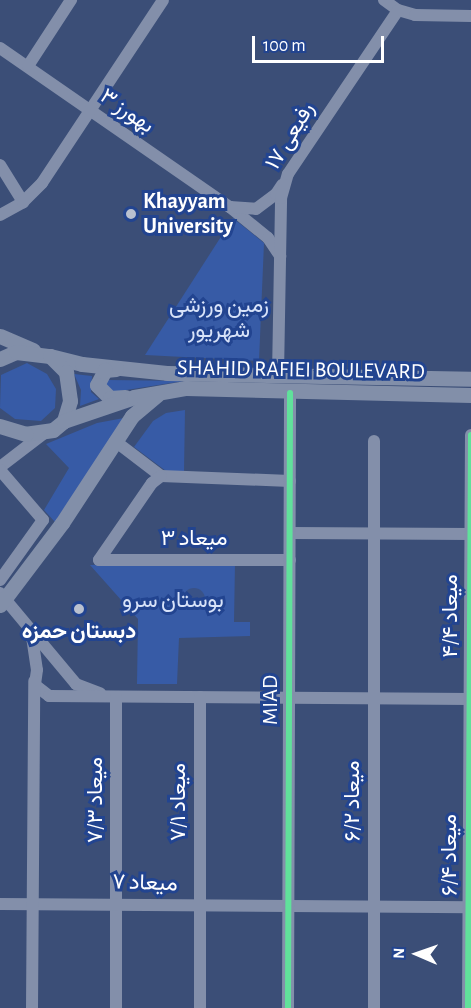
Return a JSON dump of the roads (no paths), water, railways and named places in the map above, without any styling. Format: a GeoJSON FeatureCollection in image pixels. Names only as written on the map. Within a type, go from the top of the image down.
{"type":"FeatureCollection","features":[{"type":"Feature","properties":{"kind":"main road"},"geometry":{"type":"LineString","coordinates":[[0,336],[44,354],[66,372],[69,387],[64,421]]}},
{"type":"Feature","properties":{"kind":"main road"},"geometry":{"type":"LineString","coordinates":[[0,359],[16,352],[44,354]]}},
{"type":"Feature","properties":{"kind":"main road","name":"SHAHID RAFIEI BOULEVARD"},"geometry":{"type":"LineString","coordinates":[[44,354],[119,368],[278,375],[471,379]]}},
{"type":"Feature","properties":{"kind":"main road"},"geometry":{"type":"LineString","coordinates":[[119,368],[100,375],[97,385],[101,393],[110,398],[134,397]]}},
{"type":"Feature","properties":{"kind":"main road","name":"SHAHID RAFIEI BOULEVARD"},"geometry":{"type":"LineString","coordinates":[[43,434],[64,421],[134,397],[186,388],[290,393],[471,395]]}},
{"type":"Feature","properties":{"kind":"main road"},"geometry":{"type":"LineString","coordinates":[[2,599],[132,416],[162,392]]}},
{"type":"Feature","properties":{"kind":"main road"},"geometry":{"type":"LineString","coordinates":[[0,426],[26,434],[43,434]]}},
{"type":"Feature","properties":{"kind":"street"},"geometry":{"type":"LineString","coordinates":[[28,66],[71,0]]}},
{"type":"Feature","properties":{"kind":"street"},"geometry":{"type":"LineString","coordinates":[[0,214],[23,202],[42,183],[87,109],[163,0]]}},
{"type":"Feature","properties":{"kind":"street"},"geometry":{"type":"LineString","coordinates":[[384,0],[398,10],[414,15],[471,16]]}},
{"type":"Feature","properties":{"kind":"street","name":"رفیعی ۱۷"},"geometry":{"type":"LineString","coordinates":[[278,375],[281,198],[288,174],[398,10]]}},
{"type":"Feature","properties":{"kind":"street","name":"بهورز ۳"},"geometry":{"type":"LineString","coordinates":[[0,48],[230,207],[268,238],[280,257]]}},
{"type":"Feature","properties":{"kind":"street"},"geometry":{"type":"LineString","coordinates":[[0,165],[23,202]]}},
{"type":"Feature","properties":{"kind":"street"},"geometry":{"type":"LineString","coordinates":[[230,207],[256,209],[265,204],[288,174]]}},
{"type":"Feature","properties":{"kind":"street","name":"MIAD"},"geometry":{"type":"LineString","coordinates":[[288,1008],[290,393]]}},
{"type":"Feature","properties":{"kind":"street"},"geometry":{"type":"LineString","coordinates":[[0,580],[43,520],[0,469],[43,434]]}},
{"type":"Feature","properties":{"kind":"street","name":"میعاد ۴/۴"},"geometry":{"type":"LineString","coordinates":[[468,802],[471,435]]}},
{"type":"Feature","properties":{"kind":"street"},"geometry":{"type":"LineString","coordinates":[[116,441],[161,476],[290,482]]}},
{"type":"Feature","properties":{"kind":"street","name":"میعاد ۶/۲"},"geometry":{"type":"LineString","coordinates":[[374,441],[374,1008]]}},
{"type":"Feature","properties":{"kind":"street","name":"میعاد ۳"},"geometry":{"type":"LineString","coordinates":[[161,476],[152,483],[99,560],[290,560]]}},
{"type":"Feature","properties":{"kind":"street"},"geometry":{"type":"LineString","coordinates":[[290,533],[470,534]]}},
{"type":"Feature","properties":{"kind":"street"},"geometry":{"type":"LineString","coordinates":[[2,599],[32,630],[62,670],[85,689],[116,698]]}},
{"type":"Feature","properties":{"kind":"street"},"geometry":{"type":"LineString","coordinates":[[32,630],[36,675],[33,717],[32,1008]]}},
{"type":"Feature","properties":{"kind":"street"},"geometry":{"type":"LineString","coordinates":[[36,675],[46,664],[62,670]]}},
{"type":"Feature","properties":{"kind":"street"},"geometry":{"type":"LineString","coordinates":[[33,717],[47,695],[65,686],[62,670]]}},
{"type":"Feature","properties":{"kind":"street"},"geometry":{"type":"LineString","coordinates":[[36,675],[47,695]]}},
{"type":"Feature","properties":{"kind":"street"},"geometry":{"type":"LineString","coordinates":[[47,695],[116,698],[470,699]]}},
{"type":"Feature","properties":{"kind":"street","name":"میعاد ۷/۳"},"geometry":{"type":"LineString","coordinates":[[116,698],[116,1008]]}},
{"type":"Feature","properties":{"kind":"street","name":"میعاد ۷/۱"},"geometry":{"type":"LineString","coordinates":[[200,698],[200,1008]]}},
{"type":"Feature","properties":{"kind":"street","name":"میعاد ۶/۴"},"geometry":{"type":"LineString","coordinates":[[468,802],[468,1008]]}},
{"type":"Feature","properties":{"kind":"street","name":"میعاد ۷"},"geometry":{"type":"LineString","coordinates":[[0,904],[117,902],[200,906],[288,907],[373,904],[469,907]]}},
{"type":"Feature","properties":{"kind":"place","name":"Khayyam University"},"geometry":{"type":"Point","coordinates":[131,214]}},
{"type":"Feature","properties":{"kind":"place","name":"دبستان حمزه"},"geometry":{"type":"Point","coordinates":[79,609]}},
{"type":"Feature","properties":{"kind":"park label","name":"زمین ورزشی شهریور"},"geometry":{"type":"Point","coordinates":[219,318]}},
{"type":"Feature","properties":{"kind":"park label","name":"بوستان سرو"},"geometry":{"type":"Point","coordinates":[173,601]}}]}
